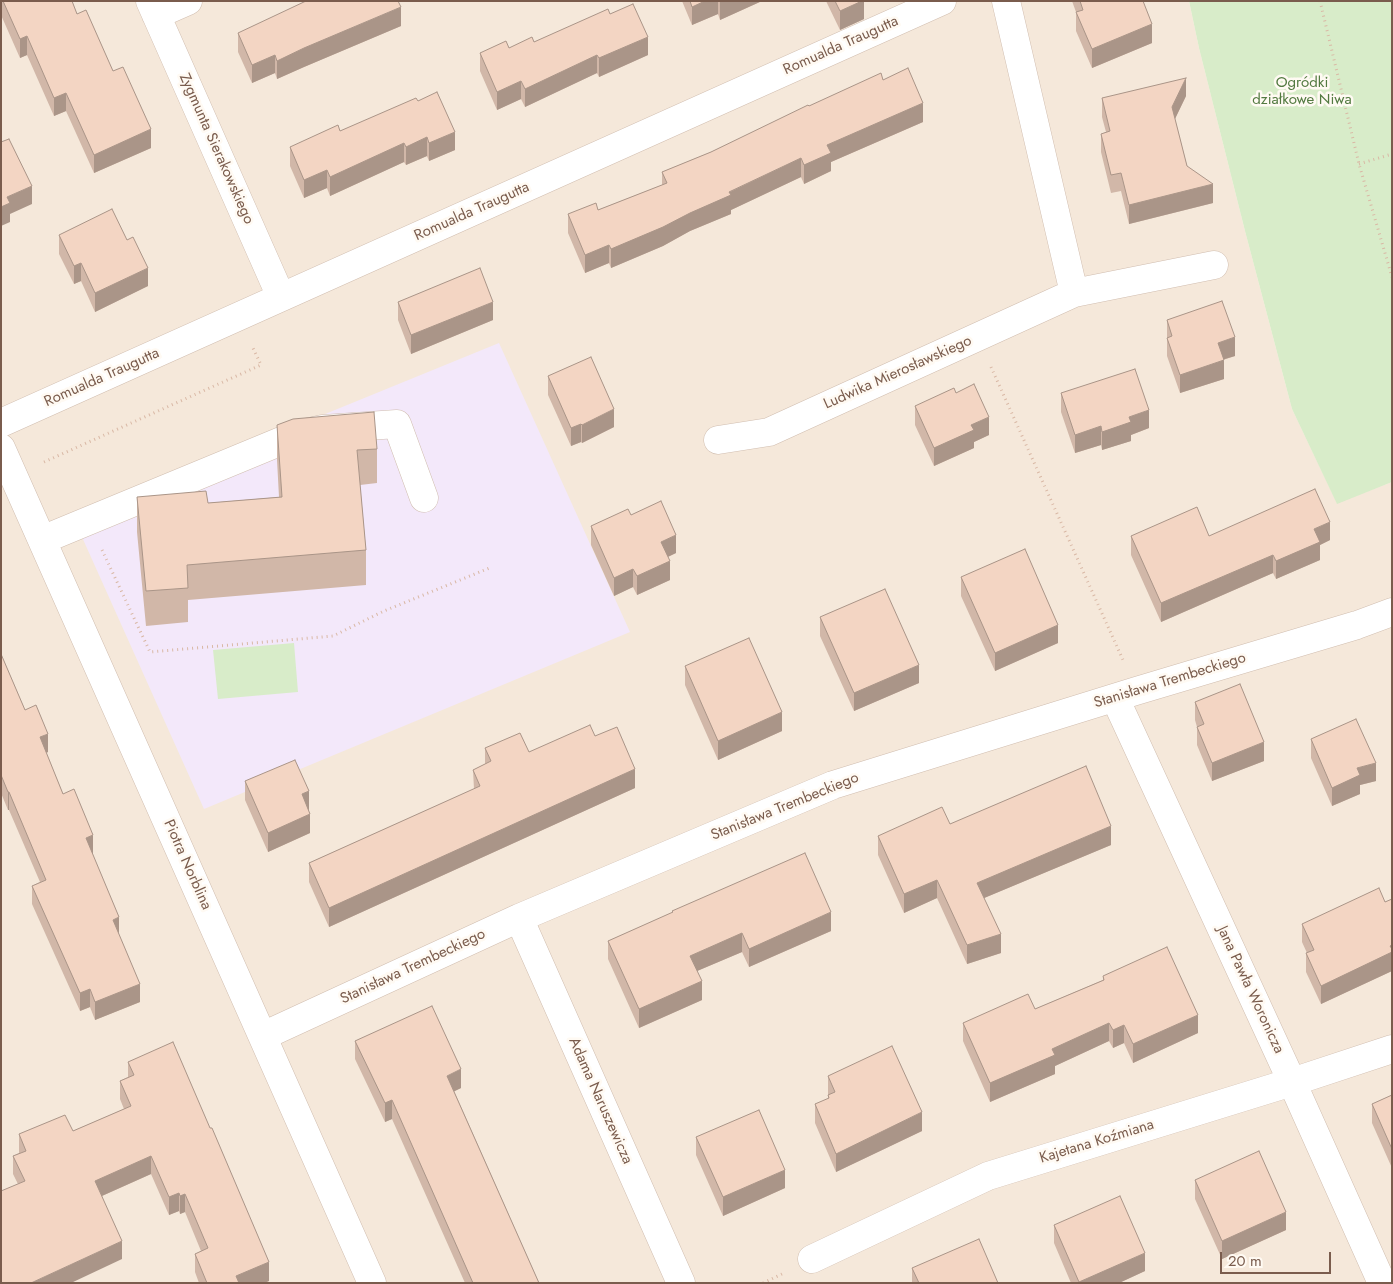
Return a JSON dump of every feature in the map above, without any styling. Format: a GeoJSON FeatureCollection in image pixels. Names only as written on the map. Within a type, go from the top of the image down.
{"type":"FeatureCollection","features":[{"type":"Feature","properties":{"kind":"street"},"geometry":{"type":"LineString","coordinates":[[153,8],[188,1]]}},
{"type":"Feature","properties":{"kind":"street","name":"Romualda Traugutta"},"geometry":{"type":"LineString","coordinates":[[1,423],[942,1]]}},
{"type":"Feature","properties":{"kind":"street"},"geometry":{"type":"LineString","coordinates":[[1006,1],[1074,293]]}},
{"type":"Feature","properties":{"kind":"street","name":"Zygmunta Sierakowskiego"},"geometry":{"type":"LineString","coordinates":[[153,8],[281,297]]}},
{"type":"Feature","properties":{"kind":"street","name":"Ludwika Mierosławskiego"},"geometry":{"type":"LineString","coordinates":[[718,440],[769,432],[1074,293],[1214,265]]}},
{"type":"Feature","properties":{"kind":"street"},"geometry":{"type":"LineString","coordinates":[[42,540],[296,435],[322,429],[397,424],[424,498]]}},
{"type":"Feature","properties":{"kind":"street","name":"Piotra Norblina"},"geometry":{"type":"LineString","coordinates":[[1,448],[372,1283]]}},
{"type":"Feature","properties":{"kind":"street","name":"Stanisława Trembeckiego"},"geometry":{"type":"LineString","coordinates":[[263,1036],[520,918],[833,785],[1357,625],[1392,612]]}},
{"type":"Feature","properties":{"kind":"street","name":"Jana Pawła Woronicza"},"geometry":{"type":"LineString","coordinates":[[1126,694],[1292,1082],[1382,1283]]}},
{"type":"Feature","properties":{"kind":"street","name":"Adama Naruszewicza"},"geometry":{"type":"LineString","coordinates":[[520,918],[680,1283]]}},
{"type":"Feature","properties":{"kind":"street","name":"Kajetana Koźmiana"},"geometry":{"type":"LineString","coordinates":[[812,1260],[988,1176],[1392,1049]]}},
{"type":"Feature","properties":{"kind":"path"},"geometry":{"type":"LineString","coordinates":[[1320,1],[1358,164],[1392,277]]}},
{"type":"Feature","properties":{"kind":"path"},"geometry":{"type":"LineString","coordinates":[[1358,164],[1392,154]]}},
{"type":"Feature","properties":{"kind":"path"},"geometry":{"type":"LineString","coordinates":[[36,465],[261,365],[239,317]]}},
{"type":"Feature","properties":{"kind":"path"},"geometry":{"type":"LineString","coordinates":[[978,337],[1126,694]]}},
{"type":"Feature","properties":{"kind":"path"},"geometry":{"type":"LineString","coordinates":[[89,522],[150,652],[333,636],[384,611],[492,567]]}},
{"type":"Feature","properties":{"kind":"shaded area"},"geometry":{"type":"Polygon","coordinates":[[[1,1],[1189,1],[1245,231],[1292,409],[1337,503],[1392,482],[1392,1283],[1,1283],[1,1]]]}},
{"type":"Feature","properties":{"kind":"shaded area"},"geometry":{"type":"Polygon","coordinates":[[[499,343],[630,632],[204,809],[73,517],[499,343]]]}},
{"type":"Feature","properties":{"kind":"green space","name":"Ogródki działkowe Niwa"},"geometry":{"type":"Polygon","coordinates":[[[1189,1],[1392,1],[1392,482],[1337,504],[1292,409],[1245,231],[1189,1]]]}},
{"type":"Feature","properties":{"kind":"green space"},"geometry":{"type":"Polygon","coordinates":[[[294,643],[298,692],[218,699],[213,650],[294,643]]]}},
{"type":"Feature","properties":{"kind":"building"},"geometry":{"type":"Polygon","coordinates":[[[3,1],[72,1],[77,14],[86,10],[113,71],[123,67],[151,129],[94,155],[66,93],[54,98],[27,36],[20,39],[3,1]]]}},
{"type":"Feature","properties":{"kind":"building"},"geometry":{"type":"Polygon","coordinates":[[[306,1],[398,1],[401,7],[277,61],[275,55],[252,65],[238,33],[306,1]]]}},
{"type":"Feature","properties":{"kind":"building"},"geometry":{"type":"Polygon","coordinates":[[[690,1],[705,1],[692,7],[690,1]]]}},
{"type":"Feature","properties":{"kind":"building"},"geometry":{"type":"Polygon","coordinates":[[[835,1],[862,1],[840,11],[835,1]]]}},
{"type":"Feature","properties":{"kind":"building"},"geometry":{"type":"Polygon","coordinates":[[[1080,1],[1143,1],[1152,24],[1092,49],[1076,12],[1083,10],[1080,1]]]}},
{"type":"Feature","properties":{"kind":"building"},"geometry":{"type":"Polygon","coordinates":[[[633,4],[648,37],[599,58],[597,55],[525,89],[521,81],[497,92],[480,53],[506,41],[509,48],[532,37],[534,42],[608,9],[610,14],[633,4]]]}},
{"type":"Feature","properties":{"kind":"building"},"geometry":{"type":"Polygon","coordinates":[[[908,68],[923,103],[827,145],[831,153],[804,165],[801,158],[729,192],[731,195],[663,227],[611,249],[609,245],[585,255],[568,214],[596,203],[598,210],[667,183],[662,172],[711,152],[808,105],[881,73],[883,80],[908,68]]]}},
{"type":"Feature","properties":{"kind":"building"},"geometry":{"type":"Polygon","coordinates":[[[1186,78],[1172,107],[1187,166],[1213,184],[1129,205],[1121,173],[1111,175],[1101,134],[1110,131],[1102,98],[1186,78]]]}},
{"type":"Feature","properties":{"kind":"building"},"geometry":{"type":"Polygon","coordinates":[[[437,92],[455,132],[429,143],[427,137],[406,147],[404,143],[330,177],[327,170],[304,180],[290,147],[338,125],[340,131],[416,98],[418,101],[437,92]]]}},
{"type":"Feature","properties":{"kind":"building"},"geometry":{"type":"Polygon","coordinates":[[[9,139],[32,186],[7,197],[10,203],[1,207],[1,142],[9,139]]]}},
{"type":"Feature","properties":{"kind":"building"},"geometry":{"type":"Polygon","coordinates":[[[112,209],[127,240],[133,237],[148,268],[95,293],[81,263],[74,266],[59,235],[112,209]]]}},
{"type":"Feature","properties":{"kind":"building"},"geometry":{"type":"Polygon","coordinates":[[[480,268],[493,302],[411,335],[398,302],[480,268]]]}},
{"type":"Feature","properties":{"kind":"building"},"geometry":{"type":"Polygon","coordinates":[[[1222,301],[1235,337],[1218,343],[1224,360],[1180,375],[1167,338],[1172,336],[1167,320],[1222,301]]]}},
{"type":"Feature","properties":{"kind":"building"},"geometry":{"type":"Polygon","coordinates":[[[591,357],[614,409],[582,425],[571,428],[548,376],[591,357]]]}},
{"type":"Feature","properties":{"kind":"building"},"geometry":{"type":"Polygon","coordinates":[[[1135,369],[1149,410],[1129,417],[1131,422],[1102,432],[1101,426],[1075,435],[1061,393],[1135,369]]]}},
{"type":"Feature","properties":{"kind":"building"},"geometry":{"type":"Polygon","coordinates":[[[974,384],[989,417],[971,425],[974,430],[934,448],[915,406],[954,388],[956,393],[974,384]]]}},
{"type":"Feature","properties":{"kind":"building"},"geometry":{"type":"Polygon","coordinates":[[[374,412],[377,449],[357,450],[366,550],[187,565],[188,588],[146,591],[137,497],[206,491],[208,503],[282,497],[277,425],[293,419],[374,412]]]}},
{"type":"Feature","properties":{"kind":"building"},"geometry":{"type":"Polygon","coordinates":[[[1315,489],[1330,522],[1314,529],[1320,542],[1276,561],[1273,555],[1161,603],[1131,536],[1197,507],[1209,536],[1315,489]]]}},
{"type":"Feature","properties":{"kind":"building"},"geometry":{"type":"Polygon","coordinates":[[[661,501],[676,535],[661,542],[670,561],[637,576],[633,569],[614,578],[591,526],[628,509],[631,515],[661,501]]]}},
{"type":"Feature","properties":{"kind":"building"},"geometry":{"type":"Polygon","coordinates":[[[1025,549],[1058,625],[995,653],[961,577],[1025,549]]]}},
{"type":"Feature","properties":{"kind":"building"},"geometry":{"type":"Polygon","coordinates":[[[885,589],[919,665],[854,693],[820,617],[885,589]]]}},
{"type":"Feature","properties":{"kind":"building"},"geometry":{"type":"Polygon","coordinates":[[[749,638],[782,712],[718,741],[685,666],[749,638]]]}},
{"type":"Feature","properties":{"kind":"building"},"geometry":{"type":"Polygon","coordinates":[[[1,654],[25,710],[36,705],[48,734],[40,737],[63,794],[74,789],[93,835],[86,838],[119,917],[113,920],[140,984],[95,1002],[90,989],[80,993],[32,886],[46,880],[1,775],[1,654]]]}},
{"type":"Feature","properties":{"kind":"building"},"geometry":{"type":"Polygon","coordinates":[[[1240,684],[1264,742],[1212,763],[1197,727],[1204,724],[1195,702],[1240,684]]]}},
{"type":"Feature","properties":{"kind":"building"},"geometry":{"type":"Polygon","coordinates":[[[1356,719],[1376,763],[1357,768],[1360,775],[1332,788],[1311,739],[1356,719]]]}},
{"type":"Feature","properties":{"kind":"building"},"geometry":{"type":"Polygon","coordinates":[[[590,725],[595,736],[617,727],[635,769],[329,908],[309,863],[480,786],[473,770],[491,761],[485,748],[520,733],[529,752],[590,725]]]}},
{"type":"Feature","properties":{"kind":"building"},"geometry":{"type":"Polygon","coordinates":[[[295,760],[309,791],[302,794],[310,814],[268,833],[245,781],[295,760]]]}},
{"type":"Feature","properties":{"kind":"building"},"geometry":{"type":"Polygon","coordinates":[[[1086,766],[1111,826],[977,883],[1001,934],[967,945],[937,880],[904,894],[878,836],[942,807],[950,824],[1086,766]]]}},
{"type":"Feature","properties":{"kind":"building"},"geometry":{"type":"Polygon","coordinates":[[[805,853],[831,912],[749,949],[742,933],[690,956],[702,981],[639,1009],[608,941],[805,853]]]}},
{"type":"Feature","properties":{"kind":"building"},"geometry":{"type":"Polygon","coordinates":[[[1379,888],[1385,902],[1392,899],[1392,945],[1390,946],[1392,952],[1321,986],[1306,953],[1314,950],[1302,924],[1379,888]]]}},
{"type":"Feature","properties":{"kind":"building"},"geometry":{"type":"Polygon","coordinates":[[[1167,947],[1198,1015],[1133,1044],[1124,1025],[1113,1030],[1109,1023],[1052,1049],[1055,1055],[990,1083],[963,1023],[1028,994],[1035,1009],[1104,980],[1103,976],[1167,947]]]}},
{"type":"Feature","properties":{"kind":"building"},"geometry":{"type":"Polygon","coordinates":[[[432,1006],[461,1069],[447,1076],[539,1283],[473,1283],[392,1100],[385,1103],[355,1041],[432,1006]]]}},
{"type":"Feature","properties":{"kind":"building"},"geometry":{"type":"Polygon","coordinates":[[[173,1042],[269,1262],[236,1276],[239,1283],[207,1283],[195,1254],[208,1248],[185,1194],[180,1196],[179,1193],[169,1197],[151,1156],[95,1181],[122,1241],[31,1283],[1,1283],[1,1191],[25,1181],[13,1156],[26,1151],[19,1134],[65,1115],[73,1131],[131,1106],[120,1081],[134,1075],[128,1062],[173,1042]]]}},
{"type":"Feature","properties":{"kind":"building"},"geometry":{"type":"Polygon","coordinates":[[[892,1046],[922,1112],[836,1154],[815,1104],[829,1098],[828,1095],[835,1092],[828,1076],[892,1046]]]}},
{"type":"Feature","properties":{"kind":"building"},"geometry":{"type":"Polygon","coordinates":[[[1392,1095],[1392,1149],[1372,1104],[1392,1095]]]}},
{"type":"Feature","properties":{"kind":"building"},"geometry":{"type":"Polygon","coordinates":[[[759,1110],[785,1170],[723,1197],[696,1137],[759,1110]]]}},
{"type":"Feature","properties":{"kind":"building"},"geometry":{"type":"Polygon","coordinates":[[[1259,1151],[1286,1212],[1222,1241],[1195,1180],[1259,1151]]]}},
{"type":"Feature","properties":{"kind":"building"},"geometry":{"type":"Polygon","coordinates":[[[1120,1196],[1145,1253],[1079,1282],[1054,1225],[1120,1196]]]}},
{"type":"Feature","properties":{"kind":"building"},"geometry":{"type":"Polygon","coordinates":[[[979,1239],[998,1283],[919,1283],[912,1268],[979,1239]]]}}]}
